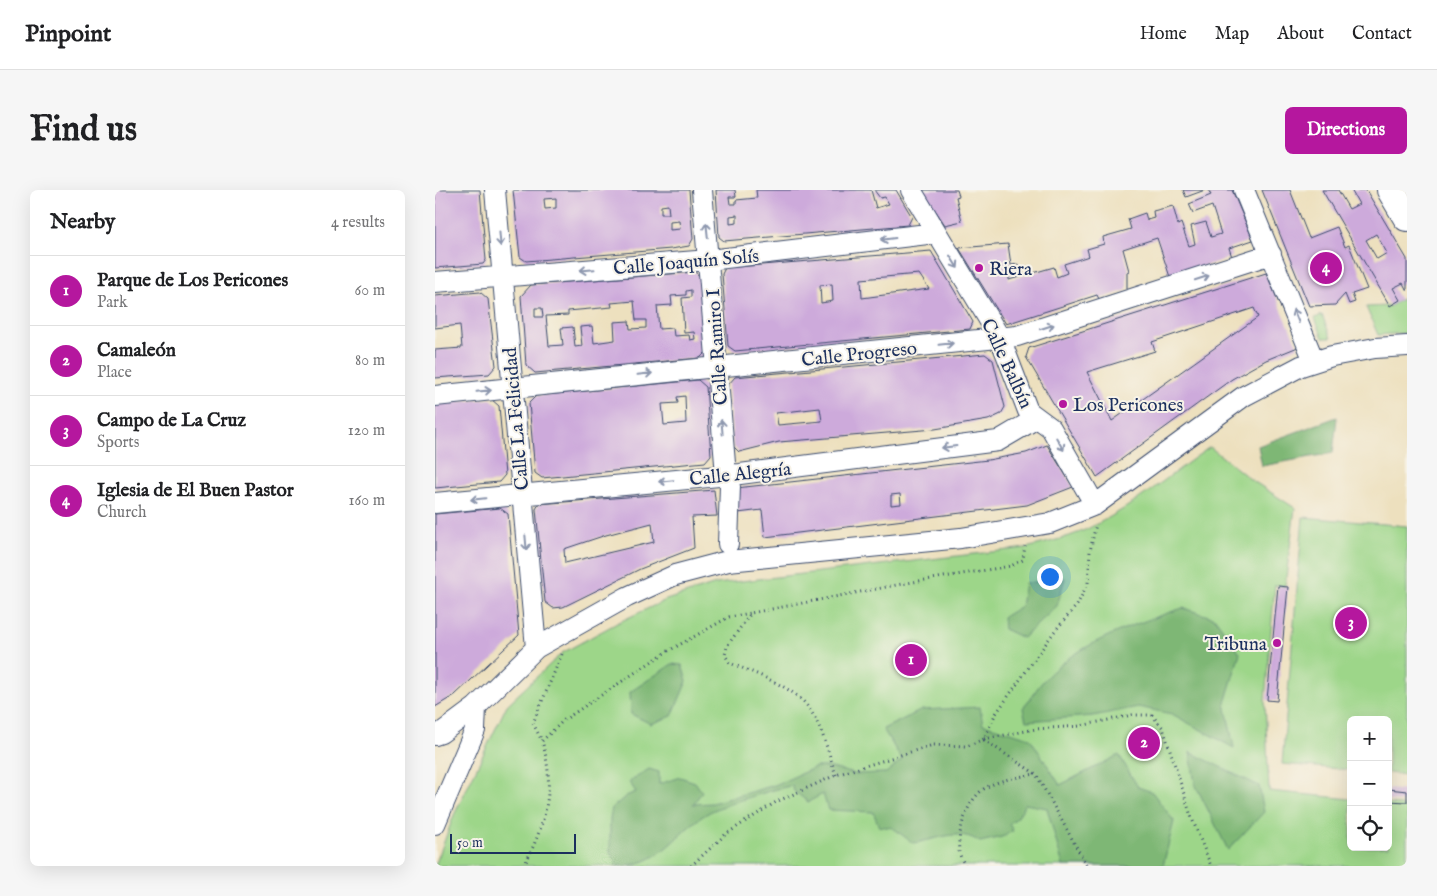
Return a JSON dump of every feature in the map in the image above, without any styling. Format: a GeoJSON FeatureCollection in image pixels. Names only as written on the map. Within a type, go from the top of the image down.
{"type":"FeatureCollection","features":[{"type":"Feature","properties":{"kind":"street","name":"Calle La Felicidad"},"geometry":{"type":"LineString","coordinates":[[495,190],[536,648]]}},
{"type":"Feature","properties":{"kind":"street","name":"Calle Ramiro I"},"geometry":{"type":"LineString","coordinates":[[703,190],[728,481],[728,544]]}},
{"type":"Feature","properties":{"kind":"street","name":"Calle Balbín"},"geometry":{"type":"LineString","coordinates":[[911,190],[1000,338],[1028,411],[1051,428],[1096,513]]}},
{"type":"Feature","properties":{"kind":"street"},"geometry":{"type":"LineString","coordinates":[[1244,190],[1314,361]]}},
{"type":"Feature","properties":{"kind":"street"},"geometry":{"type":"LineString","coordinates":[[1391,190],[1407,217]]}},
{"type":"Feature","properties":{"kind":"street","name":"Calle Joaquín Solís"},"geometry":{"type":"LineString","coordinates":[[435,282],[709,260],[936,233]]}},
{"type":"Feature","properties":{"kind":"street","name":"Calle Progreso"},"geometry":{"type":"LineString","coordinates":[[435,396],[1017,336],[1271,254]]}},
{"type":"Feature","properties":{"kind":"street"},"geometry":{"type":"LineString","coordinates":[[435,735],[441,733],[476,707],[536,648],[627,597],[675,575],[728,561],[961,538],[1027,529],[1096,513],[1244,396],[1314,361],[1375,348],[1407,346]]}},
{"type":"Feature","properties":{"kind":"street","name":"Calle Alegría"},"geometry":{"type":"LineString","coordinates":[[435,503],[728,481],[998,441],[1037,418]]}},
{"type":"Feature","properties":{"kind":"street"},"geometry":{"type":"LineString","coordinates":[[435,824],[475,730],[476,707]]}},
{"type":"Feature","properties":{"kind":"path"},"geometry":{"type":"LineString","coordinates":[[984,739],[995,715],[1054,632],[1077,605],[1088,582],[1090,551],[1096,513]]}},
{"type":"Feature","properties":{"kind":"path"},"geometry":{"type":"LineString","coordinates":[[542,741],[564,720],[663,654],[729,617],[907,583],[1011,566],[1023,560],[1025,546]]}},
{"type":"Feature","properties":{"kind":"path"},"geometry":{"type":"LineString","coordinates":[[751,613],[727,646],[725,654],[730,663],[787,690],[807,705],[818,725],[836,775]]}},
{"type":"Feature","properties":{"kind":"path"},"geometry":{"type":"LineString","coordinates":[[524,866],[533,849],[550,793],[549,764],[542,741],[533,723],[565,644],[563,633]]}},
{"type":"Feature","properties":{"kind":"path"},"geometry":{"type":"LineString","coordinates":[[691,866],[726,834],[775,802],[836,775],[933,745],[967,746],[984,739],[1036,728],[1080,726],[1132,715],[1152,715],[1163,728],[1191,816],[1211,866]]}},
{"type":"Feature","properties":{"kind":"path"},"geometry":{"type":"LineString","coordinates":[[984,739],[1036,774],[1087,866]]}},
{"type":"Feature","properties":{"kind":"path"},"geometry":{"type":"LineString","coordinates":[[965,866],[959,852],[961,828],[971,803],[985,788],[1009,778],[1036,774]]}},
{"type":"Feature","properties":{"kind":"green space"},"geometry":{"type":"Polygon","coordinates":[[[1407,296],[1407,333],[1378,335],[1366,307],[1390,306],[1407,296]]]}},
{"type":"Feature","properties":{"kind":"green space"},"geometry":{"type":"Polygon","coordinates":[[[1322,315],[1331,338],[1323,338],[1315,318],[1322,315]]]}},
{"type":"Feature","properties":{"kind":"green space"},"geometry":{"type":"Polygon","coordinates":[[[1337,417],[1333,453],[1262,466],[1258,446],[1337,417]]]}},
{"type":"Feature","properties":{"kind":"green space"},"geometry":{"type":"Polygon","coordinates":[[[1210,447],[1250,479],[1295,508],[1285,586],[1275,585],[1265,700],[1269,791],[1347,799],[1347,851],[1392,851],[1392,804],[1401,805],[1407,810],[1407,866],[435,866],[454,815],[507,705],[562,653],[617,623],[666,600],[716,584],[1026,548],[1061,539],[1087,529],[1125,508],[1210,447]]]}},
{"type":"Feature","properties":{"kind":"green space"},"geometry":{"type":"Polygon","coordinates":[[[1303,517],[1407,526],[1407,775],[1392,773],[1392,716],[1347,716],[1347,770],[1282,764],[1303,517]]]}},
{"type":"Feature","properties":{"kind":"green space"},"geometry":{"type":"Polygon","coordinates":[[[1065,578],[1057,606],[1023,638],[1004,629],[1003,617],[1021,606],[1025,583],[1065,578]]]}},
{"type":"Feature","properties":{"kind":"green space"},"geometry":{"type":"Polygon","coordinates":[[[1183,608],[1215,618],[1240,653],[1225,703],[1234,748],[1172,714],[1138,707],[1093,716],[1026,721],[1023,708],[1044,680],[1073,655],[1109,636],[1147,620],[1183,608]]]}},
{"type":"Feature","properties":{"kind":"green space"},"geometry":{"type":"Polygon","coordinates":[[[672,664],[682,665],[687,681],[672,716],[651,724],[631,714],[630,692],[672,664]]]}},
{"type":"Feature","properties":{"kind":"green space"},"geometry":{"type":"Polygon","coordinates":[[[980,707],[983,724],[1030,738],[1060,785],[1119,755],[1138,787],[1152,792],[1174,821],[1163,866],[1063,866],[1047,808],[1025,804],[1018,817],[1009,824],[1013,831],[1002,837],[980,842],[963,835],[955,835],[913,843],[893,828],[879,826],[873,812],[828,810],[823,794],[808,802],[794,791],[792,786],[750,797],[708,813],[657,854],[633,865],[617,866],[610,852],[610,818],[612,808],[626,796],[636,792],[629,782],[649,769],[659,772],[659,784],[680,777],[695,782],[702,792],[693,804],[712,803],[775,785],[816,767],[828,767],[855,774],[886,773],[902,760],[883,729],[922,710],[980,707]]]}},
{"type":"Feature","properties":{"kind":"green space"},"geometry":{"type":"Polygon","coordinates":[[[1190,752],[1259,786],[1264,812],[1228,850],[1195,784],[1190,752]]]}},
{"type":"Feature","properties":{"kind":"building"},"geometry":{"type":"Polygon","coordinates":[[[435,190],[480,190],[486,260],[483,264],[435,268],[435,190]]]}},
{"type":"Feature","properties":{"kind":"building"},"geometry":{"type":"Polygon","coordinates":[[[513,190],[689,190],[693,239],[689,246],[526,261],[520,257],[513,190]],[[556,198],[544,199],[545,209],[556,208],[556,198]],[[668,205],[661,206],[661,214],[669,214],[668,205]],[[679,221],[670,222],[670,230],[680,229],[679,221]]]}},
{"type":"Feature","properties":{"kind":"building"},"geometry":{"type":"Polygon","coordinates":[[[716,190],[735,190],[736,197],[729,197],[730,204],[736,204],[736,200],[757,198],[756,190],[871,190],[876,208],[889,204],[885,197],[880,198],[874,190],[896,190],[912,217],[908,225],[724,241],[719,237],[716,190]],[[737,215],[730,216],[730,224],[737,223],[737,215]]]}},
{"type":"Feature","properties":{"kind":"building"},"geometry":{"type":"Polygon","coordinates":[[[922,190],[957,190],[959,196],[956,197],[962,221],[945,225],[922,190]]]}},
{"type":"Feature","properties":{"kind":"building"},"geometry":{"type":"Polygon","coordinates":[[[1183,190],[1205,190],[1186,197],[1183,190]]]}},
{"type":"Feature","properties":{"kind":"building"},"geometry":{"type":"Polygon","coordinates":[[[1208,190],[1232,190],[1253,240],[1229,248],[1232,257],[1170,277],[1157,238],[1123,249],[1129,271],[1127,272],[1127,290],[1099,299],[1097,295],[1006,324],[959,248],[1008,244],[1011,265],[1018,264],[1019,274],[1009,275],[1009,280],[1054,267],[1057,277],[1067,273],[1064,264],[1089,256],[1087,249],[1104,244],[1103,237],[1131,229],[1128,219],[1145,213],[1147,220],[1154,218],[1153,211],[1173,206],[1178,225],[1181,223],[1189,246],[1195,244],[1191,226],[1206,222],[1211,237],[1221,234],[1212,206],[1193,213],[1189,204],[1211,195],[1208,190]]]}},
{"type":"Feature","properties":{"kind":"building"},"geometry":{"type":"Polygon","coordinates":[[[1262,190],[1290,190],[1309,238],[1337,227],[1345,247],[1349,245],[1367,289],[1352,294],[1355,302],[1349,304],[1345,294],[1335,305],[1309,306],[1262,190]]]}},
{"type":"Feature","properties":{"kind":"building"},"geometry":{"type":"Polygon","coordinates":[[[1322,190],[1338,190],[1349,209],[1359,204],[1351,190],[1366,190],[1407,259],[1407,291],[1403,283],[1393,288],[1400,300],[1390,306],[1322,190]],[[1376,234],[1366,240],[1377,259],[1387,253],[1376,234]]]}},
{"type":"Feature","properties":{"kind":"building"},"geometry":{"type":"Polygon","coordinates":[[[931,251],[973,322],[970,329],[735,351],[728,346],[722,274],[725,268],[931,251]],[[919,274],[861,279],[862,298],[929,289],[919,274]],[[832,284],[820,285],[821,303],[833,301],[832,284]]]}},
{"type":"Feature","properties":{"kind":"building"},"geometry":{"type":"Polygon","coordinates":[[[695,272],[703,279],[708,350],[700,358],[535,373],[526,365],[521,296],[531,285],[695,272]],[[691,290],[686,291],[686,295],[671,296],[672,305],[657,306],[659,329],[673,328],[674,336],[689,335],[690,340],[695,339],[694,332],[684,333],[682,298],[691,297],[691,290]],[[634,301],[611,303],[612,307],[568,311],[568,315],[546,316],[549,346],[563,345],[561,328],[573,327],[575,347],[582,346],[580,327],[592,326],[594,343],[615,340],[614,322],[629,321],[630,329],[646,328],[646,320],[636,320],[634,301]],[[535,308],[535,317],[543,317],[542,308],[535,308]]]}},
{"type":"Feature","properties":{"kind":"building"},"geometry":{"type":"Polygon","coordinates":[[[1266,273],[1298,347],[1266,360],[1232,379],[1097,477],[1026,357],[1029,348],[1266,273]],[[1254,308],[1152,342],[1155,351],[1087,372],[1112,421],[1258,317],[1254,308]]]}},
{"type":"Feature","properties":{"kind":"building"},"geometry":{"type":"Polygon","coordinates":[[[480,292],[488,299],[496,366],[489,374],[435,378],[435,350],[462,348],[460,325],[435,328],[435,296],[480,292]]]}},
{"type":"Feature","properties":{"kind":"building"},"geometry":{"type":"Polygon","coordinates":[[[985,354],[993,360],[1005,407],[1001,414],[988,420],[935,429],[779,442],[739,452],[733,446],[728,385],[735,377],[985,354]],[[820,408],[776,413],[778,425],[822,421],[820,408]]]}},
{"type":"Feature","properties":{"kind":"building"},"geometry":{"type":"Polygon","coordinates":[[[698,380],[706,387],[711,455],[705,462],[542,478],[535,473],[529,403],[536,396],[698,380]],[[685,396],[677,397],[678,403],[662,404],[664,425],[686,423],[685,396]]]}},
{"type":"Feature","properties":{"kind":"building"},"geometry":{"type":"Polygon","coordinates":[[[491,399],[499,406],[505,475],[499,482],[435,488],[435,404],[491,399]]]}},
{"type":"Feature","properties":{"kind":"building"},"geometry":{"type":"Polygon","coordinates":[[[1047,445],[1073,487],[1027,505],[765,537],[762,510],[738,513],[736,488],[988,460],[1026,453],[1047,445]],[[900,494],[891,495],[891,505],[901,504],[900,494]]]}},
{"type":"Feature","properties":{"kind":"building"},"geometry":{"type":"Polygon","coordinates":[[[714,490],[717,516],[692,517],[694,548],[640,569],[563,607],[553,608],[545,602],[536,509],[539,504],[714,490]],[[652,523],[606,535],[564,549],[565,563],[654,542],[652,523]]]}},
{"type":"Feature","properties":{"kind":"building"},"geometry":{"type":"Polygon","coordinates":[[[500,508],[508,514],[519,635],[455,695],[435,707],[435,514],[500,508]]]}},
{"type":"Feature","properties":{"kind":"building","name":"Tribuna"},"geometry":{"type":"Polygon","coordinates":[[[1278,586],[1288,587],[1277,701],[1267,700],[1278,586]]]}},
{"type":"Feature","properties":{"kind":"building"},"geometry":{"type":"Polygon","coordinates":[[[1392,789],[1407,791],[1407,802],[1392,801],[1392,789]]]}},
{"type":"Feature","properties":{"kind":"place","name":"Riera"},"geometry":{"type":"Point","coordinates":[979,268]}},
{"type":"Feature","properties":{"kind":"place","name":"Iglesia de El Buen Pastor"},"geometry":{"type":"Point","coordinates":[1326,268]}},
{"type":"Feature","properties":{"kind":"place","name":"Los Pericones"},"geometry":{"type":"Point","coordinates":[1063,404]}},
{"type":"Feature","properties":{"kind":"place","name":"Campo de La Cruz"},"geometry":{"type":"Point","coordinates":[1351,623]}},
{"type":"Feature","properties":{"kind":"place","name":"Tribuna"},"geometry":{"type":"Point","coordinates":[1277,643]}},
{"type":"Feature","properties":{"kind":"place","name":"Parque de Los Pericones"},"geometry":{"type":"Point","coordinates":[911,660]}},
{"type":"Feature","properties":{"kind":"place","name":"Camaleón"},"geometry":{"type":"Point","coordinates":[1144,743]}}]}
